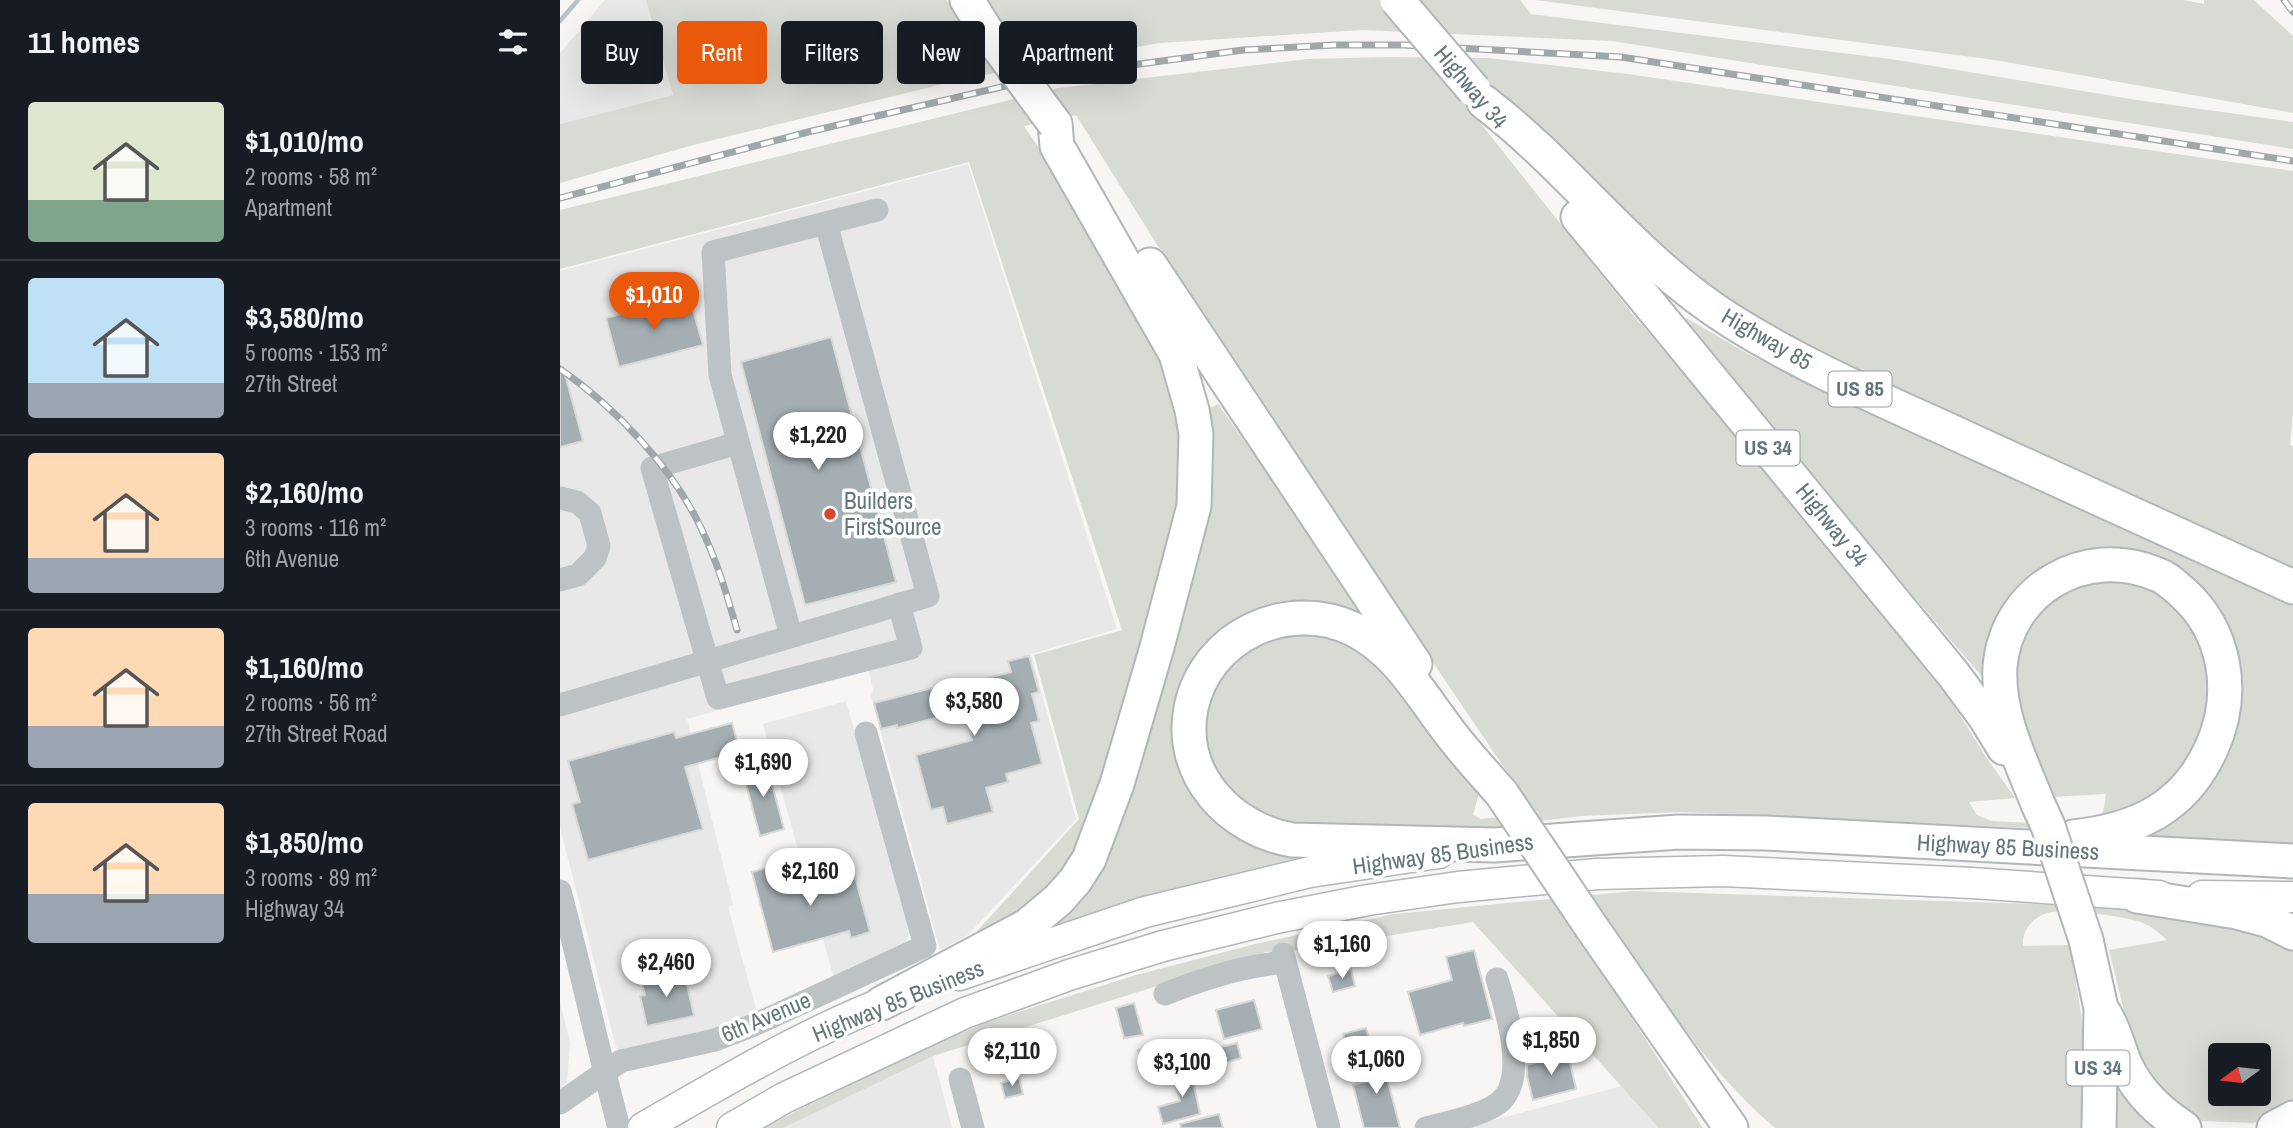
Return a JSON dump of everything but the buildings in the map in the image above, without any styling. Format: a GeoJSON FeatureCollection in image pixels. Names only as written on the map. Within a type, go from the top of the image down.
{"type":"FeatureCollection","features":[{"type":"Feature","properties":{"kind":"highway","name":"Highway 34"},"geometry":{"type":"LineString","coordinates":[[1397,0],[1954,674],[1985,717],[2038,804],[2086,940],[2101,1008],[2099,1128]]}},
{"type":"Feature","properties":{"kind":"highway"},"geometry":{"type":"LineString","coordinates":[[972,9],[1055,124],[1592,928],[1731,1128]]}},
{"type":"Feature","properties":{"kind":"highway","name":"Highway 85"},"geometry":{"type":"LineString","coordinates":[[1479,96],[1521,130],[1610,222],[1666,274],[1732,322],[1804,362],[1874,396],[2293,587]]}},
{"type":"Feature","properties":{"kind":"highway"},"geometry":{"type":"LineString","coordinates":[[882,1003],[1027,926],[1058,900],[1075,881],[1089,859],[1117,784],[1194,506],[1196,435],[1192,410],[1176,354],[1057,146],[1055,124]]}},
{"type":"Feature","properties":{"kind":"highway"},"geometry":{"type":"LineString","coordinates":[[1872,840],[1935,830],[2074,837],[2110,832],[2144,820],[2170,804],[2204,765],[2215,740],[2224,704],[2225,676],[2211,626],[2196,604],[2157,574],[2110,564],[2081,568],[2059,576],[2017,612],[2005,642],[2000,666],[2001,683],[2007,726],[2038,804]]}},
{"type":"Feature","properties":{"kind":"highway"},"geometry":{"type":"LineString","coordinates":[[1495,845],[1435,842],[1334,843],[1292,840],[1262,833],[1222,807],[1200,772],[1193,752],[1190,724],[1195,694],[1207,670],[1230,644],[1263,624],[1298,617],[1336,623],[1363,635],[1398,665],[1448,731],[1502,794]]}},
{"type":"Feature","properties":{"kind":"highway","name":"Highway 85 Business"},"geometry":{"type":"LineString","coordinates":[[1495,845],[1679,832],[1766,833],[2293,860]]}},
{"type":"Feature","properties":{"kind":"highway"},"geometry":{"type":"LineString","coordinates":[[2137,896],[2237,912],[2267,920],[2293,933]]}},
{"type":"Feature","properties":{"kind":"highway"},"geometry":{"type":"LineString","coordinates":[[2101,1008],[2140,1090],[2163,1114],[2184,1128]]}},
{"type":"Feature","properties":{"kind":"highway"},"geometry":{"type":"LineString","coordinates":[[1704,1088],[1755,1128]]}},
{"type":"Feature","properties":{"kind":"highway"},"geometry":{"type":"LineString","coordinates":[[2274,1128],[2293,1118]]}},
{"type":"Feature","properties":{"kind":"main road","name":"Highway 85 Business"},"geometry":{"type":"LineString","coordinates":[[643,1128],[762,1061],[882,1003],[1145,912],[1310,872],[1495,845]]}},
{"type":"Feature","properties":{"kind":"main road","name":"Highway 85 Business"},"geometry":{"type":"LineString","coordinates":[[732,1128],[784,1098],[965,1013],[1069,975],[1163,946],[1276,918],[1368,900],[1458,887],[1597,873],[1660,871],[1723,871],[1972,883],[2137,896]]}},
{"type":"Feature","properties":{"kind":"main road"},"geometry":{"type":"LineString","coordinates":[[2137,896],[2293,897]]}},
{"type":"Feature","properties":{"kind":"street"},"geometry":{"type":"LineString","coordinates":[[791,636],[720,375],[713,252],[877,210]]}},
{"type":"Feature","properties":{"kind":"street"},"geometry":{"type":"LineString","coordinates":[[560,705],[928,596],[826,223]]}},
{"type":"Feature","properties":{"kind":"street"},"geometry":{"type":"LineString","coordinates":[[738,443],[652,468],[718,698],[911,648],[899,604]]}},
{"type":"Feature","properties":{"kind":"street"},"geometry":{"type":"LineString","coordinates":[[560,498],[577,502],[590,513],[599,546],[595,558],[578,575],[560,580]]}},
{"type":"Feature","properties":{"kind":"street","name":"6th Avenue"},"geometry":{"type":"LineString","coordinates":[[560,1103],[621,1062],[715,1040],[754,1025],[925,946],[866,733]]}},
{"type":"Feature","properties":{"kind":"street"},"geometry":{"type":"LineString","coordinates":[[560,891],[585,984],[603,1073],[619,1128]]}},
{"type":"Feature","properties":{"kind":"street"},"geometry":{"type":"LineString","coordinates":[[1165,994],[1237,969],[1284,958],[1329,1128]]}},
{"type":"Feature","properties":{"kind":"street"},"geometry":{"type":"LineString","coordinates":[[1426,1128],[1486,1110],[1502,1100],[1511,1087],[1514,1048],[1497,979]]}},
{"type":"Feature","properties":{"kind":"street"},"geometry":{"type":"LineString","coordinates":[[960,1079],[973,1128]]}},
{"type":"Feature","properties":{"kind":"shaded area"},"geometry":{"type":"Polygon","coordinates":[[[605,0],[646,0],[652,21],[587,21],[605,0]]]}},
{"type":"Feature","properties":{"kind":"shaded area"},"geometry":{"type":"Polygon","coordinates":[[[646,0],[946,0],[962,21],[897,21],[897,84],[943,84],[697,144],[560,183],[560,124],[673,95],[663,60],[663,21],[652,21],[646,0]]]}},
{"type":"Feature","properties":{"kind":"shaded area"},"geometry":{"type":"Polygon","coordinates":[[[988,0],[1520,0],[1531,14],[1891,59],[2137,100],[2293,122],[2293,149],[1612,41],[1362,30],[1160,43],[1137,47],[1137,21],[1000,21],[988,0]]]}},
{"type":"Feature","properties":{"kind":"shaded area"},"geometry":{"type":"Polygon","coordinates":[[[1535,0],[2183,0],[2204,4],[2204,0],[2254,0],[2293,36],[2293,113],[1995,60],[1535,0]]]}},
{"type":"Feature","properties":{"kind":"shaded area"},"geometry":{"type":"Polygon","coordinates":[[[999,26],[999,72],[985,75],[985,29],[999,26]]]}},
{"type":"Feature","properties":{"kind":"shaded area"},"geometry":{"type":"Polygon","coordinates":[[[581,28],[581,84],[663,84],[663,60],[673,95],[560,124],[560,53],[581,28]]]}},
{"type":"Feature","properties":{"kind":"shaded area"},"geometry":{"type":"Polygon","coordinates":[[[1488,58],[1628,74],[2293,171],[2293,413],[2290,445],[2293,446],[2293,574],[2008,446],[1785,336],[1719,300],[1454,90],[1634,316],[1708,402],[1949,698],[2015,798],[1969,802],[1977,815],[1991,821],[2079,825],[2103,812],[2106,794],[2052,797],[2012,713],[2019,633],[2055,596],[2095,578],[2128,580],[2163,592],[2198,624],[2217,708],[2171,796],[2079,830],[1681,812],[1582,816],[1483,828],[1278,828],[1223,789],[1200,737],[1214,680],[1245,647],[1314,624],[1366,646],[1479,793],[1473,815],[1481,819],[1538,813],[1520,791],[1237,373],[1076,115],[1024,126],[1086,217],[1168,367],[1179,419],[1184,473],[1170,543],[1090,825],[1064,880],[1039,908],[971,938],[1079,819],[1034,655],[1122,630],[969,162],[560,269],[560,210],[1059,88],[1093,84],[1137,84],[1137,79],[1308,59],[1488,58]]]}},
{"type":"Feature","properties":{"kind":"shaded area"},"geometry":{"type":"Polygon","coordinates":[[[968,164],[1117,629],[1031,654],[1076,819],[968,935],[940,950],[871,696],[873,689],[868,669],[687,719],[733,905],[728,907],[758,1016],[713,1033],[619,1052],[560,827],[560,271],[968,164]]]}},
{"type":"Feature","properties":{"kind":"shaded area"},"geometry":{"type":"Polygon","coordinates":[[[1686,318],[1752,356],[1870,414],[2293,606],[2293,844],[2129,837],[2221,752],[2193,589],[2071,563],[1988,684],[1682,323],[1686,318]]]}},
{"type":"Feature","properties":{"kind":"shaded area"},"geometry":{"type":"Polygon","coordinates":[[[1218,404],[1370,618],[1341,612],[1211,648],[1191,781],[1322,854],[1105,909],[1034,937],[1079,897],[1204,411],[1218,404]]]}},
{"type":"Feature","properties":{"kind":"shaded area"},"geometry":{"type":"Polygon","coordinates":[[[846,701],[909,933],[896,952],[835,982],[763,724],[846,701]]]}},
{"type":"Feature","properties":{"kind":"shaded area"},"geometry":{"type":"Polygon","coordinates":[[[1633,891],[2154,908],[2262,929],[2293,951],[2293,1105],[2254,1123],[2202,1121],[2168,1099],[2142,1062],[2129,1031],[2109,950],[2167,940],[2151,927],[2126,918],[2052,912],[2031,923],[2024,934],[2023,946],[2069,945],[2085,1048],[2085,1128],[1775,1128],[1707,1058],[1667,1006],[1612,925],[1576,932],[1703,1128],[1659,1128],[1473,922],[1301,950],[1266,952],[933,1056],[783,1128],[762,1128],[927,1047],[993,1020],[1136,975],[1259,943],[1394,914],[1633,891]]]}},
{"type":"Feature","properties":{"kind":"shaded area"},"geometry":{"type":"Polygon","coordinates":[[[560,1002],[570,1043],[567,1082],[560,1089],[560,1002]]]}},
{"type":"Feature","properties":{"kind":"shaded area"},"geometry":{"type":"Polygon","coordinates":[[[933,1056],[952,1128],[783,1128],[803,1117],[933,1056]]]}},
{"type":"Feature","properties":{"kind":"shaded area"},"geometry":{"type":"Polygon","coordinates":[[[2114,1065],[2159,1128],[2115,1128],[2114,1065]]]}},
{"type":"Feature","properties":{"kind":"shaded area"},"geometry":{"type":"Polygon","coordinates":[[[1626,1085],[1662,1128],[1463,1128],[1626,1085]]]}},
{"type":"Feature","properties":{"kind":"waterway"},"geometry":{"type":"LineString","coordinates":[[560,21],[578,0]]}},
{"type":"Feature","properties":{"kind":"railway"},"geometry":{"type":"LineString","coordinates":[[2284,0],[2293,12]]}},
{"type":"Feature","properties":{"kind":"railway"},"geometry":{"type":"LineString","coordinates":[[560,198],[808,132],[1044,77],[1243,50],[1334,45],[1404,45],[1621,57],[2293,161]]}},
{"type":"Feature","properties":{"kind":"railway"},"geometry":{"type":"LineString","coordinates":[[560,369],[601,401],[640,440],[689,505],[707,540],[737,630]]}},
{"type":"Feature","properties":{"kind":"place","name":"Builders FirstSource"},"geometry":{"type":"Point","coordinates":[830,514]}}]}
